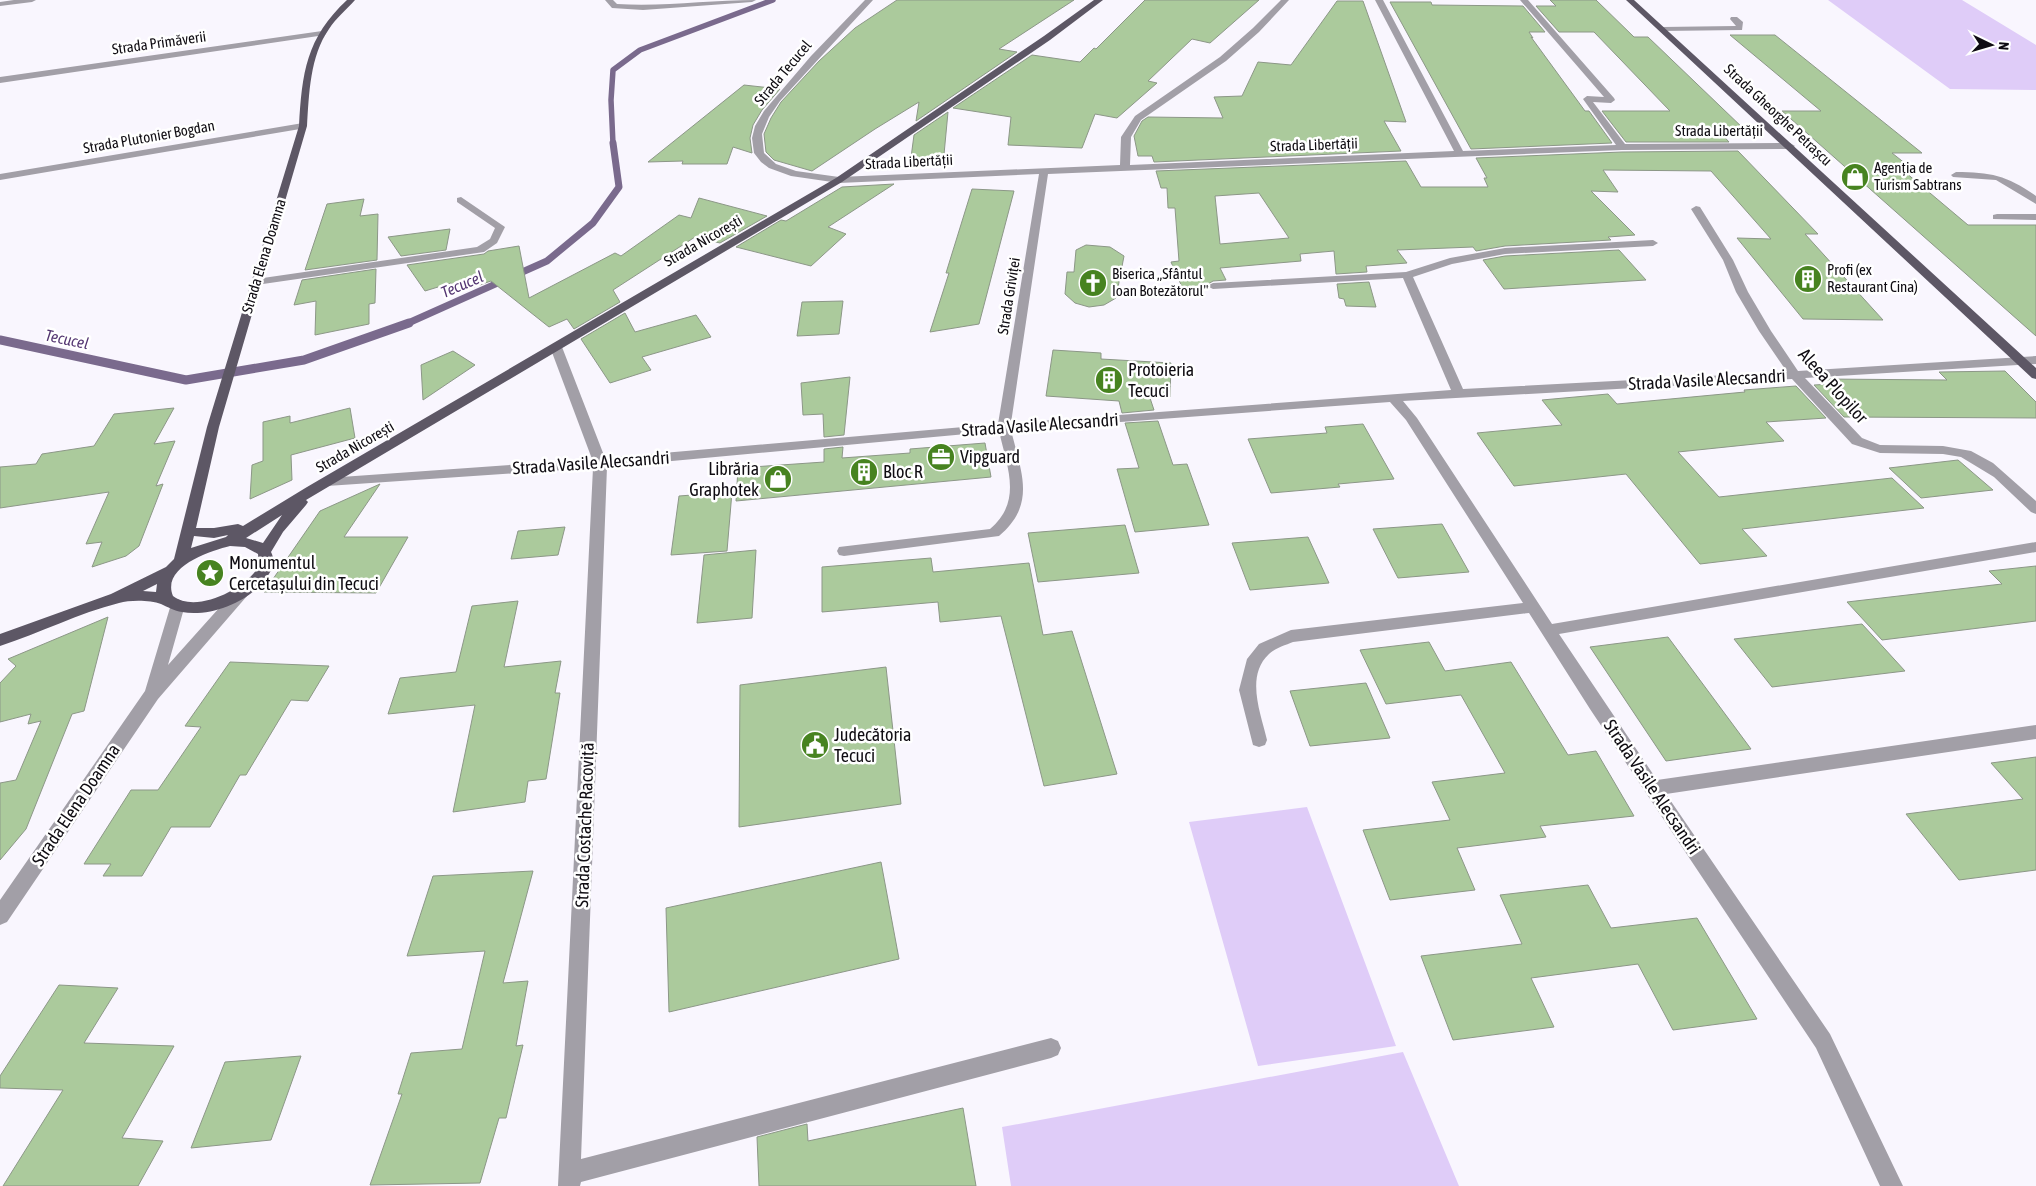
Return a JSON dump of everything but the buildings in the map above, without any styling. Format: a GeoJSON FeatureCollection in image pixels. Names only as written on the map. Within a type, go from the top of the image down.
{"type":"FeatureCollection","features":[{"type":"Feature","properties":{"kind":"main road","name":"Strada Elena Doamna"},"geometry":{"type":"LineString","coordinates":[[181,560],[195,527],[214,427],[303,126],[304,104],[315,46],[333,18],[351,0]]}},
{"type":"Feature","properties":{"kind":"main road","name":"Strada Nicorești"},"geometry":{"type":"LineString","coordinates":[[230,541],[312,490],[839,180],[1047,38],[1099,0]]}},
{"type":"Feature","properties":{"kind":"main road","name":"Strada Gheorghe Petrașcu"},"geometry":{"type":"LineString","coordinates":[[1630,0],[2036,375]]}},
{"type":"Feature","properties":{"kind":"main road","name":"Strada Nicorești"},"geometry":{"type":"LineString","coordinates":[[265,551],[278,529],[312,490]]}},
{"type":"Feature","properties":{"kind":"main road"},"geometry":{"type":"LineString","coordinates":[[195,527],[230,532],[261,522]]}},
{"type":"Feature","properties":{"kind":"main road"},"geometry":{"type":"LineString","coordinates":[[195,527],[201,537],[213,545]]}},
{"type":"Feature","properties":{"kind":"main road"},"geometry":{"type":"LineString","coordinates":[[116,598],[151,596],[172,603],[190,608],[208,606],[242,592],[255,582],[264,571],[268,560],[265,551],[258,544],[245,541],[230,541],[213,545],[181,560],[170,571],[164,582],[162,592],[172,603]]}},
{"type":"Feature","properties":{"kind":"main road"},"geometry":{"type":"LineString","coordinates":[[0,640],[116,598],[170,571]]}},
{"type":"Feature","properties":{"kind":"street"},"geometry":{"type":"LineString","coordinates":[[0,4],[32,0]]}},
{"type":"Feature","properties":{"kind":"street"},"geometry":{"type":"LineString","coordinates":[[609,0],[615,6],[643,8],[752,0]]}},
{"type":"Feature","properties":{"kind":"street","name":"Strada Tecucel"},"geometry":{"type":"LineString","coordinates":[[839,180],[794,174],[769,164],[759,154],[756,138],[760,125],[770,108],[826,43],[869,0]]}},
{"type":"Feature","properties":{"kind":"street"},"geometry":{"type":"LineString","coordinates":[[1125,167],[1126,137],[1138,118],[1222,59],[1256,30],[1285,0]]}},
{"type":"Feature","properties":{"kind":"street"},"geometry":{"type":"LineString","coordinates":[[1379,0],[1397,38],[1460,154]]}},
{"type":"Feature","properties":{"kind":"street"},"geometry":{"type":"LineString","coordinates":[[1524,0],[1611,100],[1587,99],[1622,147]]}},
{"type":"Feature","properties":{"kind":"street"},"geometry":{"type":"LineString","coordinates":[[1662,29],[1740,28],[1740,24],[1734,19]]}},
{"type":"Feature","properties":{"kind":"street","name":"Strada Primăverii"},"geometry":{"type":"LineString","coordinates":[[0,80],[322,33]]}},
{"type":"Feature","properties":{"kind":"street","name":"Strada Plutonier Bogdan"},"geometry":{"type":"LineString","coordinates":[[0,177],[303,126]]}},
{"type":"Feature","properties":{"kind":"street","name":"Strada Libertății"},"geometry":{"type":"LineString","coordinates":[[839,180],[1622,147],[1790,146]]}},
{"type":"Feature","properties":{"kind":"street","name":"Strada Griviței"},"geometry":{"type":"LineString","coordinates":[[1004,427],[1044,171]]}},
{"type":"Feature","properties":{"kind":"street"},"geometry":{"type":"LineString","coordinates":[[1956,174],[1986,174],[2001,177],[2036,202]]}},
{"type":"Feature","properties":{"kind":"street"},"geometry":{"type":"LineString","coordinates":[[256,282],[480,250],[492,245],[498,236],[500,227],[461,200]]}},
{"type":"Feature","properties":{"kind":"street","name":"Aleea Plopilor"},"geometry":{"type":"LineString","coordinates":[[1696,209],[1728,260],[1742,292],[1764,331],[1795,375],[1857,440],[1868,446],[1880,449],[1956,451],[1975,458],[2036,508]]}},
{"type":"Feature","properties":{"kind":"street"},"geometry":{"type":"LineString","coordinates":[[1997,217],[2036,218]]}},
{"type":"Feature","properties":{"kind":"street"},"geometry":{"type":"LineString","coordinates":[[1213,286],[1407,275],[1450,261],[1505,251],[1653,243]]}},
{"type":"Feature","properties":{"kind":"street"},"geometry":{"type":"LineString","coordinates":[[1407,275],[1459,393]]}},
{"type":"Feature","properties":{"kind":"street"},"geometry":{"type":"LineString","coordinates":[[556,347],[600,463]]}},
{"type":"Feature","properties":{"kind":"street","name":"Strada Vasile Alecsandri"},"geometry":{"type":"LineString","coordinates":[[327,482],[600,463],[1004,427],[1459,393],[2036,360]]}},
{"type":"Feature","properties":{"kind":"street","name":"Strada Vasile Alecsandri"},"geometry":{"type":"LineString","coordinates":[[1394,399],[1411,418],[1548,630],[1823,1041],[1892,1186]]}},
{"type":"Feature","properties":{"kind":"street"},"geometry":{"type":"LineString","coordinates":[[844,551],[994,533],[1006,522],[1015,506],[1018,487],[1004,427]]}},
{"type":"Feature","properties":{"kind":"street","name":"Strada Costache Racoviță"},"geometry":{"type":"LineString","coordinates":[[570,1180],[600,463]]}},
{"type":"Feature","properties":{"kind":"street"},"geometry":{"type":"LineString","coordinates":[[1548,630],[2036,547]]}},
{"type":"Feature","properties":{"kind":"street","name":"Strada Elena Doamna"},"geometry":{"type":"LineString","coordinates":[[0,916],[152,694],[242,592]]}},
{"type":"Feature","properties":{"kind":"street","name":"Strada Elena Doamna"},"geometry":{"type":"LineString","coordinates":[[152,694],[172,603]]}},
{"type":"Feature","properties":{"kind":"street"},"geometry":{"type":"LineString","coordinates":[[1258,740],[1247,690],[1255,659],[1265,648],[1290,636],[1533,607]]}},
{"type":"Feature","properties":{"kind":"street"},"geometry":{"type":"LineString","coordinates":[[1654,788],[2036,732]]}},
{"type":"Feature","properties":{"kind":"street"},"geometry":{"type":"LineString","coordinates":[[570,1180],[1051,1048]]}},
{"type":"Feature","properties":{"kind":"shaded area"},"geometry":{"type":"Polygon","coordinates":[[[1828,0],[1962,0],[2036,45],[2036,90],[1950,89],[1828,0]]]}},
{"type":"Feature","properties":{"kind":"shaded area"},"geometry":{"type":"Polygon","coordinates":[[[1307,807],[1396,1046],[1258,1066],[1189,822],[1307,807]]]}},
{"type":"Feature","properties":{"kind":"shaded area"},"geometry":{"type":"Polygon","coordinates":[[[1403,1052],[1459,1186],[1011,1186],[1002,1127],[1403,1052]]]}},
{"type":"Feature","properties":{"kind":"waterway","name":"Tecucel"},"geometry":{"type":"LineString","coordinates":[[613,144],[611,100],[613,70],[640,50],[773,0]]}},
{"type":"Feature","properties":{"kind":"waterway","name":"Tecucel"},"geometry":{"type":"LineString","coordinates":[[406,324],[547,261],[593,223],[619,187],[613,143]]}},
{"type":"Feature","properties":{"kind":"waterway","name":"Tecucel"},"geometry":{"type":"LineString","coordinates":[[0,340],[186,380],[304,360],[409,323]]}},
{"type":"Feature","properties":{"kind":"place","name":"Agenția de Turism Sabtrans"},"geometry":{"type":"Point","coordinates":[1855,177]}},
{"type":"Feature","properties":{"kind":"place","name":"Profi (ex Restaurant Cina)"},"geometry":{"type":"Point","coordinates":[1808,279]}},
{"type":"Feature","properties":{"kind":"place","name":"Biserica „Sfântul Ioan Botezătorul\""},"geometry":{"type":"Point","coordinates":[1093,283]}},
{"type":"Feature","properties":{"kind":"place","name":"Protoieria Tecuci"},"geometry":{"type":"Point","coordinates":[1109,380]}},
{"type":"Feature","properties":{"kind":"place","name":"Vipguard"},"geometry":{"type":"Point","coordinates":[941,457]}},
{"type":"Feature","properties":{"kind":"place","name":"Bloc R"},"geometry":{"type":"Point","coordinates":[864,472]}},
{"type":"Feature","properties":{"kind":"place","name":"Librăria Graphotek"},"geometry":{"type":"Point","coordinates":[778,479]}},
{"type":"Feature","properties":{"kind":"place","name":"Monumentul Cercetașului din Tecuci"},"geometry":{"type":"Point","coordinates":[210,573]}},
{"type":"Feature","properties":{"kind":"place","name":"Judecătoria Tecuci"},"geometry":{"type":"Point","coordinates":[815,745]}}]}
